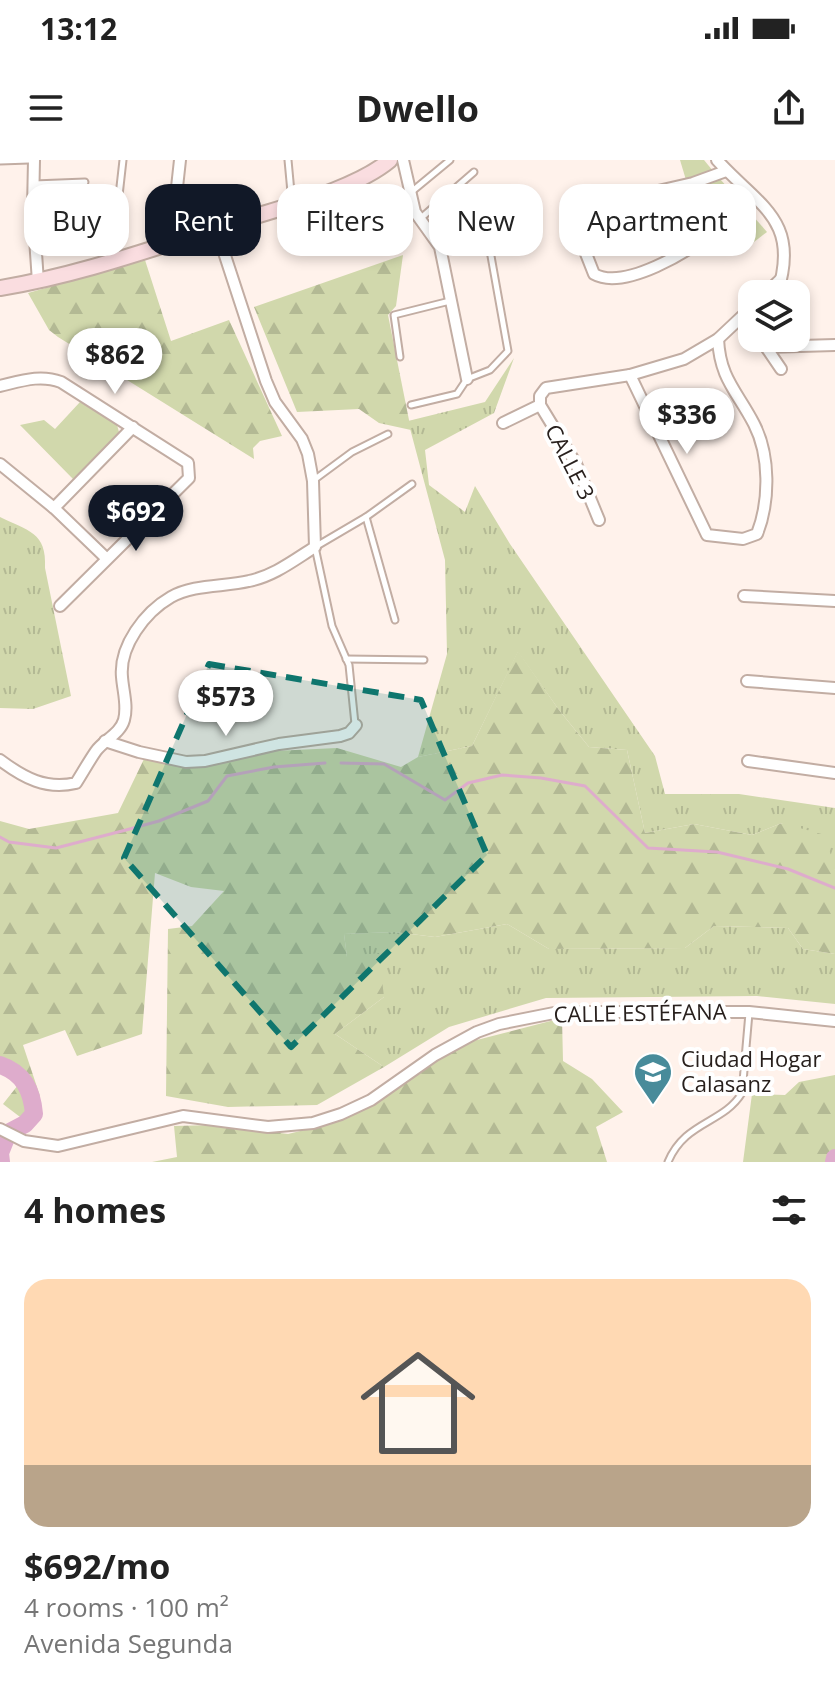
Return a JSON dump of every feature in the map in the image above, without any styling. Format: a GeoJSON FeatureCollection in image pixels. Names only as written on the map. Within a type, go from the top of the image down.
{"type":"FeatureCollection","features":[{"type":"Feature","properties":{"kind":"main road"},"geometry":{"type":"LineString","coordinates":[[344,184],[390,160]]}},
{"type":"Feature","properties":{"kind":"main road"},"geometry":{"type":"LineString","coordinates":[[0,288],[38,282],[145,250]]}},
{"type":"Feature","properties":{"kind":"street"},"geometry":{"type":"LineString","coordinates":[[32,160],[33,184]]}},
{"type":"Feature","properties":{"kind":"street"},"geometry":{"type":"LineString","coordinates":[[177,184],[180,160]]}},
{"type":"Feature","properties":{"kind":"street"},"geometry":{"type":"LineString","coordinates":[[717,160],[777,223],[784,247],[781,280]]}},
{"type":"Feature","properties":{"kind":"street"},"geometry":{"type":"LineString","coordinates":[[407,163],[408,184]]}},
{"type":"Feature","properties":{"kind":"street"},"geometry":{"type":"LineString","coordinates":[[693,183],[715,226],[714,231],[666,261],[641,272],[607,278],[594,274],[572,213],[575,210],[693,183],[726,171]]}},
{"type":"Feature","properties":{"kind":"street"},"geometry":{"type":"LineString","coordinates":[[413,202],[429,231]]}},
{"type":"Feature","properties":{"kind":"street"},"geometry":{"type":"LineString","coordinates":[[37,256],[38,282]]}},
{"type":"Feature","properties":{"kind":"street"},"geometry":{"type":"LineString","coordinates":[[0,760],[38,783],[60,786],[76,783],[105,741],[118,731],[125,717],[122,658],[130,640],[159,605],[190,589],[253,581],[272,574],[315,547],[313,481],[302,439],[275,402],[266,381],[225,256]]}},
{"type":"Feature","properties":{"kind":"street"},"geometry":{"type":"LineString","coordinates":[[440,256],[467,379]]}},
{"type":"Feature","properties":{"kind":"street"},"geometry":{"type":"LineString","coordinates":[[779,280],[782,277]]}},
{"type":"Feature","properties":{"kind":"street"},"geometry":{"type":"LineString","coordinates":[[503,423],[540,405],[540,396],[546,388],[630,375],[684,359],[718,339],[738,320]]}},
{"type":"Feature","properties":{"kind":"street"},"geometry":{"type":"LineString","coordinates":[[630,375],[707,535],[743,539],[757,534],[762,522],[766,472],[763,445],[754,423],[723,372],[718,339]]}},
{"type":"Feature","properties":{"kind":"street"},"geometry":{"type":"LineString","coordinates":[[810,344],[835,345]]}},
{"type":"Feature","properties":{"kind":"street"},"geometry":{"type":"LineString","coordinates":[[771,352],[781,369]]}},
{"type":"Feature","properties":{"kind":"street"},"geometry":{"type":"LineString","coordinates":[[0,386],[49,378],[188,463],[189,478],[60,606]]}},
{"type":"Feature","properties":{"kind":"street","name":"CALLE 3"},"geometry":{"type":"LineString","coordinates":[[540,405],[576,464],[599,520]]}},
{"type":"Feature","properties":{"kind":"street"},"geometry":{"type":"LineString","coordinates":[[54,508],[133,427]]}},
{"type":"Feature","properties":{"kind":"street"},"geometry":{"type":"LineString","coordinates":[[0,464],[54,508],[106,558]]}},
{"type":"Feature","properties":{"kind":"street"},"geometry":{"type":"LineString","coordinates":[[744,596],[835,601]]}},
{"type":"Feature","properties":{"kind":"street"},"geometry":{"type":"LineString","coordinates":[[747,681],[835,688]]}},
{"type":"Feature","properties":{"kind":"street"},"geometry":{"type":"LineString","coordinates":[[105,741],[162,758],[205,761],[279,744],[340,736],[349,733],[356,725]]}},
{"type":"Feature","properties":{"kind":"street"},"geometry":{"type":"LineString","coordinates":[[748,761],[835,773]]}},
{"type":"Feature","properties":{"kind":"street","name":"CALLE ESTÉFANA"},"geometry":{"type":"LineString","coordinates":[[0,1129],[24,1141],[58,1146],[183,1116],[243,1125],[313,1123],[371,1100],[457,1041],[499,1024],[559,1012],[749,1012],[835,1021]]}},
{"type":"Feature","properties":{"kind":"lane"},"geometry":{"type":"LineString","coordinates":[[0,161],[32,160]]}},
{"type":"Feature","properties":{"kind":"lane"},"geometry":{"type":"LineString","coordinates":[[112,261],[123,160]]}},
{"type":"Feature","properties":{"kind":"lane"},"geometry":{"type":"LineString","coordinates":[[288,160],[290,184]]}},
{"type":"Feature","properties":{"kind":"lane"},"geometry":{"type":"LineString","coordinates":[[413,190],[450,160]]}},
{"type":"Feature","properties":{"kind":"lane"},"geometry":{"type":"LineString","coordinates":[[420,219],[474,172]]}},
{"type":"Feature","properties":{"kind":"lane"},"geometry":{"type":"LineString","coordinates":[[33,184],[85,182]]}},
{"type":"Feature","properties":{"kind":"lane"},"geometry":{"type":"LineString","coordinates":[[411,405],[457,394],[467,379],[490,370],[508,351],[491,256]]}},
{"type":"Feature","properties":{"kind":"lane"},"geometry":{"type":"LineString","coordinates":[[400,357],[394,315],[451,301]]}},
{"type":"Feature","properties":{"kind":"lane"},"geometry":{"type":"LineString","coordinates":[[313,481],[352,452],[388,434]]}},
{"type":"Feature","properties":{"kind":"lane"},"geometry":{"type":"LineString","coordinates":[[356,725],[346,659],[332,626],[315,547],[366,517],[412,484]]}},
{"type":"Feature","properties":{"kind":"lane"},"geometry":{"type":"LineString","coordinates":[[366,517],[395,620]]}},
{"type":"Feature","properties":{"kind":"lane"},"geometry":{"type":"LineString","coordinates":[[346,659],[424,660]]}},
{"type":"Feature","properties":{"kind":"lane"},"geometry":{"type":"LineString","coordinates":[[668,1162],[673,1148],[682,1138],[735,1104],[742,1093],[749,1012]]}},
{"type":"Feature","properties":{"kind":"highlighted area"},"geometry":{"type":"Polygon","coordinates":[[[209,664],[421,700],[487,855],[291,1047],[124,858],[209,664]]]}},
{"type":"Feature","properties":{"kind":"green space"},"geometry":{"type":"Polygon","coordinates":[[[680,160],[704,160],[713,171],[686,180],[680,160]]]}},
{"type":"Feature","properties":{"kind":"green space"},"geometry":{"type":"Polygon","coordinates":[[[720,179],[724,184],[708,184],[720,179]]]}},
{"type":"Feature","properties":{"kind":"green space"},"geometry":{"type":"Polygon","coordinates":[[[756,220],[767,232],[756,240],[756,220]]]}},
{"type":"Feature","properties":{"kind":"green space"},"geometry":{"type":"Polygon","coordinates":[[[403,256],[396,306],[388,315],[411,430],[379,423],[359,409],[297,412],[254,307],[403,256]]]}},
{"type":"Feature","properties":{"kind":"green space"},"geometry":{"type":"Polygon","coordinates":[[[145,260],[171,341],[229,320],[282,436],[260,441],[253,448],[254,459],[58,337],[49,330],[28,293],[145,260]]]}},
{"type":"Feature","properties":{"kind":"green space"},"geometry":{"type":"Polygon","coordinates":[[[514,358],[494,413],[425,450],[429,485],[465,512],[475,486],[510,544],[655,756],[665,794],[739,794],[835,808],[835,870],[782,823],[752,835],[694,824],[645,833],[627,750],[589,747],[518,652],[472,746],[418,757],[447,654],[445,560],[408,421],[485,402],[514,358]]]}},
{"type":"Feature","properties":{"kind":"green space"},"geometry":{"type":"Polygon","coordinates":[[[80,402],[117,425],[119,432],[73,479],[20,425],[44,420],[55,429],[80,402]]]}},
{"type":"Feature","properties":{"kind":"green space"},"geometry":{"type":"Polygon","coordinates":[[[0,517],[34,534],[43,547],[71,696],[33,709],[0,708],[0,517]]]}},
{"type":"Feature","properties":{"kind":"green space"},"geometry":{"type":"Polygon","coordinates":[[[518,651],[589,747],[627,750],[645,833],[694,824],[752,835],[782,823],[825,835],[835,870],[835,954],[803,949],[788,928],[714,926],[685,948],[549,949],[507,924],[435,937],[395,932],[344,934],[347,957],[379,953],[384,997],[335,1034],[384,1067],[317,1105],[228,1107],[166,1096],[168,929],[192,926],[224,891],[191,887],[155,873],[142,1034],[77,1056],[65,1030],[23,1045],[40,1096],[24,1120],[3,1104],[18,1085],[0,1071],[0,821],[29,829],[118,813],[144,759],[186,768],[274,751],[337,748],[401,767],[418,757],[472,746],[518,651]]]}},
{"type":"Feature","properties":{"kind":"green space"},"geometry":{"type":"Polygon","coordinates":[[[507,924],[549,949],[685,948],[714,926],[788,928],[803,949],[835,954],[835,1004],[757,996],[546,998],[449,1027],[384,1067],[335,1034],[384,997],[347,957],[344,934],[395,932],[435,937],[507,924]]]}},
{"type":"Feature","properties":{"kind":"green space"},"geometry":{"type":"Polygon","coordinates":[[[562,1018],[563,1061],[592,1079],[623,1112],[596,1127],[607,1162],[152,1162],[177,1157],[174,1126],[214,1125],[288,1134],[333,1123],[469,1042],[562,1018]]]}},
{"type":"Feature","properties":{"kind":"green space"},"geometry":{"type":"Polygon","coordinates":[[[835,1075],[835,1162],[743,1162],[752,1094],[785,1095],[799,1082],[835,1075]]]}},
{"type":"Feature","properties":{"kind":"waterway"},"geometry":{"type":"LineString","coordinates":[[0,837],[9,842],[56,848],[159,821],[208,801],[227,776],[274,767],[325,763]]}},
{"type":"Feature","properties":{"kind":"waterway"},"geometry":{"type":"LineString","coordinates":[[341,763],[384,764],[445,800],[468,783],[502,775],[585,786],[648,848],[717,852],[788,869],[835,888]]}},
{"type":"Feature","properties":{"kind":"waterway"},"geometry":{"type":"LineString","coordinates":[[0,1065],[21,1078],[31,1098],[34,1114],[25,1124],[8,1133],[0,1153],[1,1162]]}},
{"type":"Feature","properties":{"kind":"waterway"},"geometry":{"type":"LineString","coordinates":[[834,1162],[835,1158]]}},
{"type":"Feature","properties":{"kind":"place","name":"Ciudad Hogar Calasanz"},"geometry":{"type":"Point","coordinates":[653,1106]}}]}
